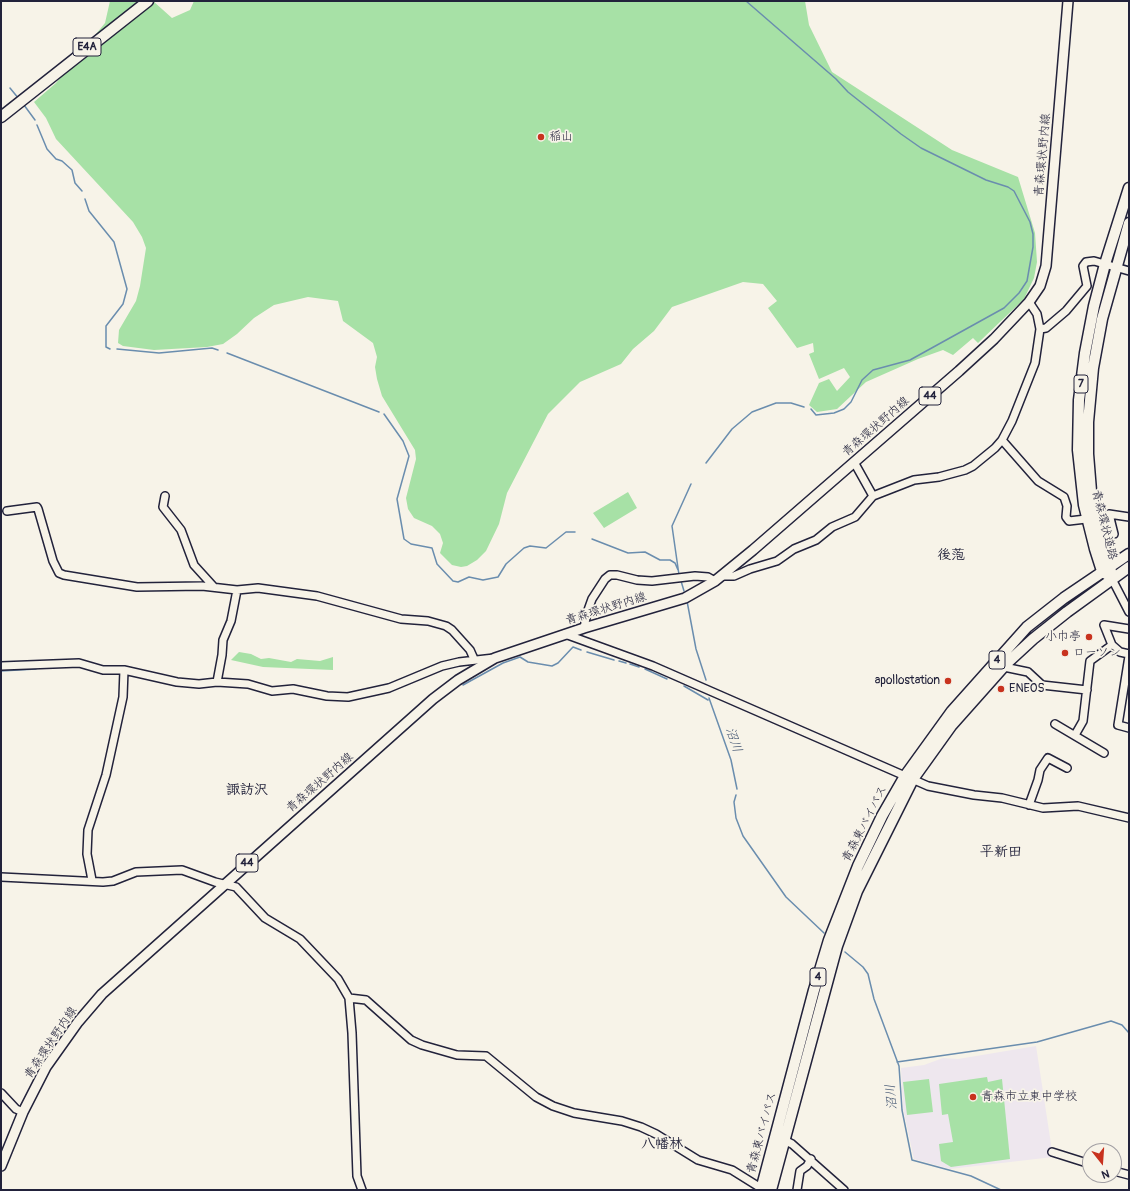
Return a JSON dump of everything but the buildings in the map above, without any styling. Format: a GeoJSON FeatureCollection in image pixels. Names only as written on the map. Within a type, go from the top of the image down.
{"type":"FeatureCollection","features":[{"type":"Feature","properties":{"kind":"highway","name":"E4A"},"geometry":{"type":"LineString","coordinates":[[1,117],[27,94],[148,1]]}},
{"type":"Feature","properties":{"kind":"highway","name":"青森環状道路"},"geometry":{"type":"LineString","coordinates":[[1112,579],[1086,519],[1079,462],[1079,400],[1085,353],[1105,264],[1129,188]]}},
{"type":"Feature","properties":{"kind":"highway","name":"青森環状道路"},"geometry":{"type":"LineString","coordinates":[[1106,568],[1101,537],[1094,511],[1088,472],[1088,415],[1098,340],[1115,267],[1129,223]]}},
{"type":"Feature","properties":{"kind":"highway","name":"青森東バイパス"},"geometry":{"type":"LineString","coordinates":[[764,1189],[814,990],[829,940],[858,866],[882,816],[952,711],[1028,627],[1106,568],[1129,554]]}},
{"type":"Feature","properties":{"kind":"highway","name":"青森東バイパス"},"geometry":{"type":"LineString","coordinates":[[764,1189],[784,1140],[824,987],[837,946],[857,891],[909,777],[1004,667],[1037,635],[1129,567]]}},
{"type":"Feature","properties":{"kind":"main road","name":"青森環状野内線"},"geometry":{"type":"LineString","coordinates":[[1,1166],[23,1112],[46,1067],[78,1022],[102,994],[433,699],[458,680],[495,658],[565,634],[684,598],[718,579],[960,371],[994,339],[1029,302],[1040,286],[1046,266],[1068,1]]}},
{"type":"Feature","properties":{"kind":"street"},"geometry":{"type":"LineString","coordinates":[[1040,329],[1046,328],[1066,311],[1087,286],[1083,266],[1086,262],[1090,260],[1129,271]]}},
{"type":"Feature","properties":{"kind":"street"},"geometry":{"type":"LineString","coordinates":[[584,628],[586,613],[592,599],[605,579],[610,575],[652,581],[695,576],[718,579],[734,576],[750,569],[777,561],[794,549],[816,540],[832,527],[856,517],[872,496],[914,480],[939,477],[965,470],[973,466],[1002,440],[1012,421],[1035,363],[1040,329],[1037,314],[1029,302]]}},
{"type":"Feature","properties":{"kind":"street"},"geometry":{"type":"LineString","coordinates":[[1002,440],[1038,481],[1064,497],[1067,506],[1066,517],[1070,521],[1086,519]]}},
{"type":"Feature","properties":{"kind":"street"},"geometry":{"type":"LineString","coordinates":[[854,462],[872,496]]}},
{"type":"Feature","properties":{"kind":"street"},"geometry":{"type":"LineString","coordinates":[[165,496],[163,507],[181,530],[194,565],[214,587]]}},
{"type":"Feature","properties":{"kind":"street"},"geometry":{"type":"LineString","coordinates":[[7,511],[37,507],[53,561],[59,573],[64,575],[137,587],[214,587],[237,590],[258,588],[317,596],[401,619],[428,621],[446,626],[452,630],[470,650],[474,659]]}},
{"type":"Feature","properties":{"kind":"street"},"geometry":{"type":"LineString","coordinates":[[1101,537],[1114,534],[1109,514],[1129,517]]}},
{"type":"Feature","properties":{"kind":"street"},"geometry":{"type":"LineString","coordinates":[[1112,579],[1129,612]]}},
{"type":"Feature","properties":{"kind":"street"},"geometry":{"type":"LineString","coordinates":[[217,682],[223,640],[231,621],[237,590]]}},
{"type":"Feature","properties":{"kind":"street"},"geometry":{"type":"LineString","coordinates":[[1129,629],[1104,625],[1112,645],[1120,652],[1129,655],[1118,726],[1129,728]]}},
{"type":"Feature","properties":{"kind":"street"},"geometry":{"type":"LineString","coordinates":[[565,634],[653,666],[928,786],[974,795],[1002,798],[1043,808],[1078,806],[1129,818]]}},
{"type":"Feature","properties":{"kind":"street"},"geometry":{"type":"LineString","coordinates":[[1075,735],[1083,721],[1090,661],[1112,645]]}},
{"type":"Feature","properties":{"kind":"street"},"geometry":{"type":"LineString","coordinates":[[1,666],[79,663],[103,670],[124,670],[177,682],[199,684],[217,682],[248,684],[272,691],[293,689],[327,696],[348,697],[389,688],[442,666],[474,659],[495,658]]}},
{"type":"Feature","properties":{"kind":"street"},"geometry":{"type":"LineString","coordinates":[[1004,667],[1028,672],[1042,685],[1087,690]]}},
{"type":"Feature","properties":{"kind":"street"},"geometry":{"type":"LineString","coordinates":[[92,880],[86,854],[88,830],[106,775],[123,696],[124,670]]}},
{"type":"Feature","properties":{"kind":"street"},"geometry":{"type":"LineString","coordinates":[[1055,724],[1104,753]]}},
{"type":"Feature","properties":{"kind":"street"},"geometry":{"type":"LineString","coordinates":[[1029,805],[1040,770],[1048,758],[1067,768]]}},
{"type":"Feature","properties":{"kind":"street"},"geometry":{"type":"LineString","coordinates":[[1,877],[113,881],[136,872],[167,869],[182,870],[236,887],[265,918],[300,939],[338,979],[349,998],[352,1033],[357,1176],[362,1190]]}},
{"type":"Feature","properties":{"kind":"street"},"geometry":{"type":"LineString","coordinates":[[349,998],[366,1000],[411,1040],[422,1045],[457,1055],[486,1056],[536,1097],[552,1106],[574,1113],[622,1120],[641,1127],[656,1134],[698,1160],[732,1170],[764,1189]]}},
{"type":"Feature","properties":{"kind":"street"},"geometry":{"type":"LineString","coordinates":[[1,1093],[16,1109],[23,1112]]}},
{"type":"Feature","properties":{"kind":"street"},"geometry":{"type":"LineString","coordinates":[[784,1140],[792,1144],[811,1159],[844,1190]]}},
{"type":"Feature","properties":{"kind":"street"},"geometry":{"type":"LineString","coordinates":[[1052,1152],[1082,1161]]}},
{"type":"Feature","properties":{"kind":"street"},"geometry":{"type":"LineString","coordinates":[[797,1190],[800,1171],[808,1166],[811,1159]]}},
{"type":"Feature","properties":{"kind":"shaded area","name":"青森市立東中学校"},"geometry":{"type":"Polygon","coordinates":[[[1036,1046],[1053,1157],[950,1169],[914,1159],[903,1108],[901,1068],[924,1065],[943,1058],[958,1059],[1036,1046]]]}},
{"type":"Feature","properties":{"kind":"green space"},"geometry":{"type":"Polygon","coordinates":[[[110,1],[153,1],[172,18],[190,10],[194,1],[805,1],[809,25],[832,72],[952,150],[1018,177],[1035,233],[1037,262],[1034,278],[1024,299],[978,343],[973,338],[953,355],[943,350],[918,359],[866,382],[837,409],[817,412],[809,405],[819,383],[829,379],[837,391],[850,377],[844,368],[819,379],[809,354],[814,352],[813,343],[797,348],[768,308],[777,301],[763,284],[743,282],[672,307],[654,331],[633,349],[621,364],[580,382],[548,414],[507,493],[499,524],[486,551],[477,560],[467,566],[461,567],[452,565],[440,553],[443,543],[440,534],[432,526],[414,518],[408,509],[406,498],[416,459],[415,450],[382,396],[377,379],[375,367],[377,357],[373,343],[343,321],[338,301],[308,297],[274,305],[254,318],[237,334],[223,344],[207,347],[154,350],[123,346],[118,343],[119,330],[136,301],[146,248],[142,237],[133,222],[56,139],[46,118],[34,102],[56,83],[105,23],[110,1]]]}},
{"type":"Feature","properties":{"kind":"green space"},"geometry":{"type":"Polygon","coordinates":[[[628,492],[637,508],[604,528],[593,513],[628,492]]]}},
{"type":"Feature","properties":{"kind":"green space"},"geometry":{"type":"Polygon","coordinates":[[[239,652],[251,654],[261,659],[269,658],[291,662],[297,659],[320,661],[333,657],[333,670],[263,667],[231,660],[239,652]]]}},
{"type":"Feature","properties":{"kind":"green space"},"geometry":{"type":"Polygon","coordinates":[[[987,1077],[988,1082],[1002,1079],[1010,1159],[951,1167],[941,1161],[939,1144],[953,1142],[948,1114],[942,1115],[939,1084],[987,1077]]]}},
{"type":"Feature","properties":{"kind":"green space"},"geometry":{"type":"Polygon","coordinates":[[[929,1079],[933,1112],[907,1115],[903,1082],[929,1079]]]}},
{"type":"Feature","properties":{"kind":"waterway"},"geometry":{"type":"LineString","coordinates":[[746,1],[836,79],[848,92],[901,134],[921,148],[986,180],[1008,187],[1014,191],[1030,222],[1033,234],[1033,247],[1027,281],[1019,293],[1004,308],[910,360],[873,370],[862,380],[851,402],[844,409],[834,413],[816,415],[811,409]]}},
{"type":"Feature","properties":{"kind":"waterway"},"geometry":{"type":"LineString","coordinates":[[10,88],[19,99]]}},
{"type":"Feature","properties":{"kind":"waterway"},"geometry":{"type":"LineString","coordinates":[[24,105],[35,120]]}},
{"type":"Feature","properties":{"kind":"waterway"},"geometry":{"type":"LineString","coordinates":[[37,125],[47,149],[56,159],[62,161],[72,170],[75,183],[82,191]]}},
{"type":"Feature","properties":{"kind":"waterway"},"geometry":{"type":"LineString","coordinates":[[85,199],[89,211],[114,242],[127,289],[123,304],[106,326],[106,347],[110,349]]}},
{"type":"Feature","properties":{"kind":"waterway"},"geometry":{"type":"LineString","coordinates":[[117,349],[159,353],[212,348],[218,350]]}},
{"type":"Feature","properties":{"kind":"waterway"},"geometry":{"type":"LineString","coordinates":[[227,353],[379,412]]}},
{"type":"Feature","properties":{"kind":"waterway"},"geometry":{"type":"LineString","coordinates":[[706,463],[732,429],[752,412],[776,403],[791,403],[804,407]]}},
{"type":"Feature","properties":{"kind":"waterway"},"geometry":{"type":"LineString","coordinates":[[384,414],[403,441],[409,456],[397,499],[404,539],[411,544],[432,548],[437,564],[453,581],[458,582],[469,577],[483,580],[498,577],[506,564],[524,548],[530,546],[546,548],[566,532],[575,532]]}},
{"type":"Feature","properties":{"kind":"waterway"},"geometry":{"type":"LineString","coordinates":[[679,575],[672,526],[691,484]]}},
{"type":"Feature","properties":{"kind":"waterway"},"geometry":{"type":"LineString","coordinates":[[592,539],[628,553],[645,552],[660,560],[670,560],[675,563],[678,570]]}},
{"type":"Feature","properties":{"kind":"waterway","name":"沼川"},"geometry":{"type":"LineString","coordinates":[[681,581],[684,591]]}},
{"type":"Feature","properties":{"kind":"waterway","name":"沼川"},"geometry":{"type":"LineString","coordinates":[[687,601],[696,649],[706,680]]}},
{"type":"Feature","properties":{"kind":"waterway"},"geometry":{"type":"LineString","coordinates":[[463,685],[503,663],[520,657],[528,662],[552,666],[558,663],[573,647],[581,650]]}},
{"type":"Feature","properties":{"kind":"waterway"},"geometry":{"type":"LineString","coordinates":[[587,652],[614,660]]}},
{"type":"Feature","properties":{"kind":"waterway"},"geometry":{"type":"LineString","coordinates":[[619,661],[626,663]]}},
{"type":"Feature","properties":{"kind":"waterway"},"geometry":{"type":"LineString","coordinates":[[630,664],[639,667]]}},
{"type":"Feature","properties":{"kind":"waterway"},"geometry":{"type":"LineString","coordinates":[[1,671],[36,669]]}},
{"type":"Feature","properties":{"kind":"waterway"},"geometry":{"type":"LineString","coordinates":[[645,669],[667,679]]}},
{"type":"Feature","properties":{"kind":"waterway"},"geometry":{"type":"LineString","coordinates":[[684,686],[708,700]]}},
{"type":"Feature","properties":{"kind":"waterway","name":"沼川"},"geometry":{"type":"LineString","coordinates":[[709,698],[731,760],[737,789]]}},
{"type":"Feature","properties":{"kind":"waterway","name":"沼川"},"geometry":{"type":"LineString","coordinates":[[736,795],[734,802],[736,818],[743,836],[786,897],[824,933]]}},
{"type":"Feature","properties":{"kind":"waterway","name":"沼川"},"geometry":{"type":"LineString","coordinates":[[845,952],[863,967],[868,974],[874,999],[899,1066],[902,1110],[912,1160],[971,1176],[1001,1190]]}},
{"type":"Feature","properties":{"kind":"waterway"},"geometry":{"type":"LineString","coordinates":[[897,1062],[1037,1042],[1111,1021],[1122,1025],[1129,1033]]}},
{"type":"Feature","properties":{"kind":"place","name":"稲山"},"geometry":{"type":"Point","coordinates":[541,137]}},
{"type":"Feature","properties":{"kind":"place","name":"小巾亭"},"geometry":{"type":"Point","coordinates":[1089,637]}},
{"type":"Feature","properties":{"kind":"place","name":"ローソン"},"geometry":{"type":"Point","coordinates":[1065,653]}},
{"type":"Feature","properties":{"kind":"place","name":"apollostation"},"geometry":{"type":"Point","coordinates":[948,681]}},
{"type":"Feature","properties":{"kind":"place","name":"ENEOS"},"geometry":{"type":"Point","coordinates":[1001,689]}},
{"type":"Feature","properties":{"kind":"place","name":"青森市立東中学校"},"geometry":{"type":"Point","coordinates":[973,1097]}},
{"type":"Feature","properties":{"kind":"district","name":"後萢"},"geometry":{"type":"Point","coordinates":[951,555]}},
{"type":"Feature","properties":{"kind":"district","name":"諏訪沢"},"geometry":{"type":"Point","coordinates":[247,790]}},
{"type":"Feature","properties":{"kind":"district","name":"平新田"},"geometry":{"type":"Point","coordinates":[1001,852]}},
{"type":"Feature","properties":{"kind":"district","name":"八幡林"},"geometry":{"type":"Point","coordinates":[662,1144]}}]}
